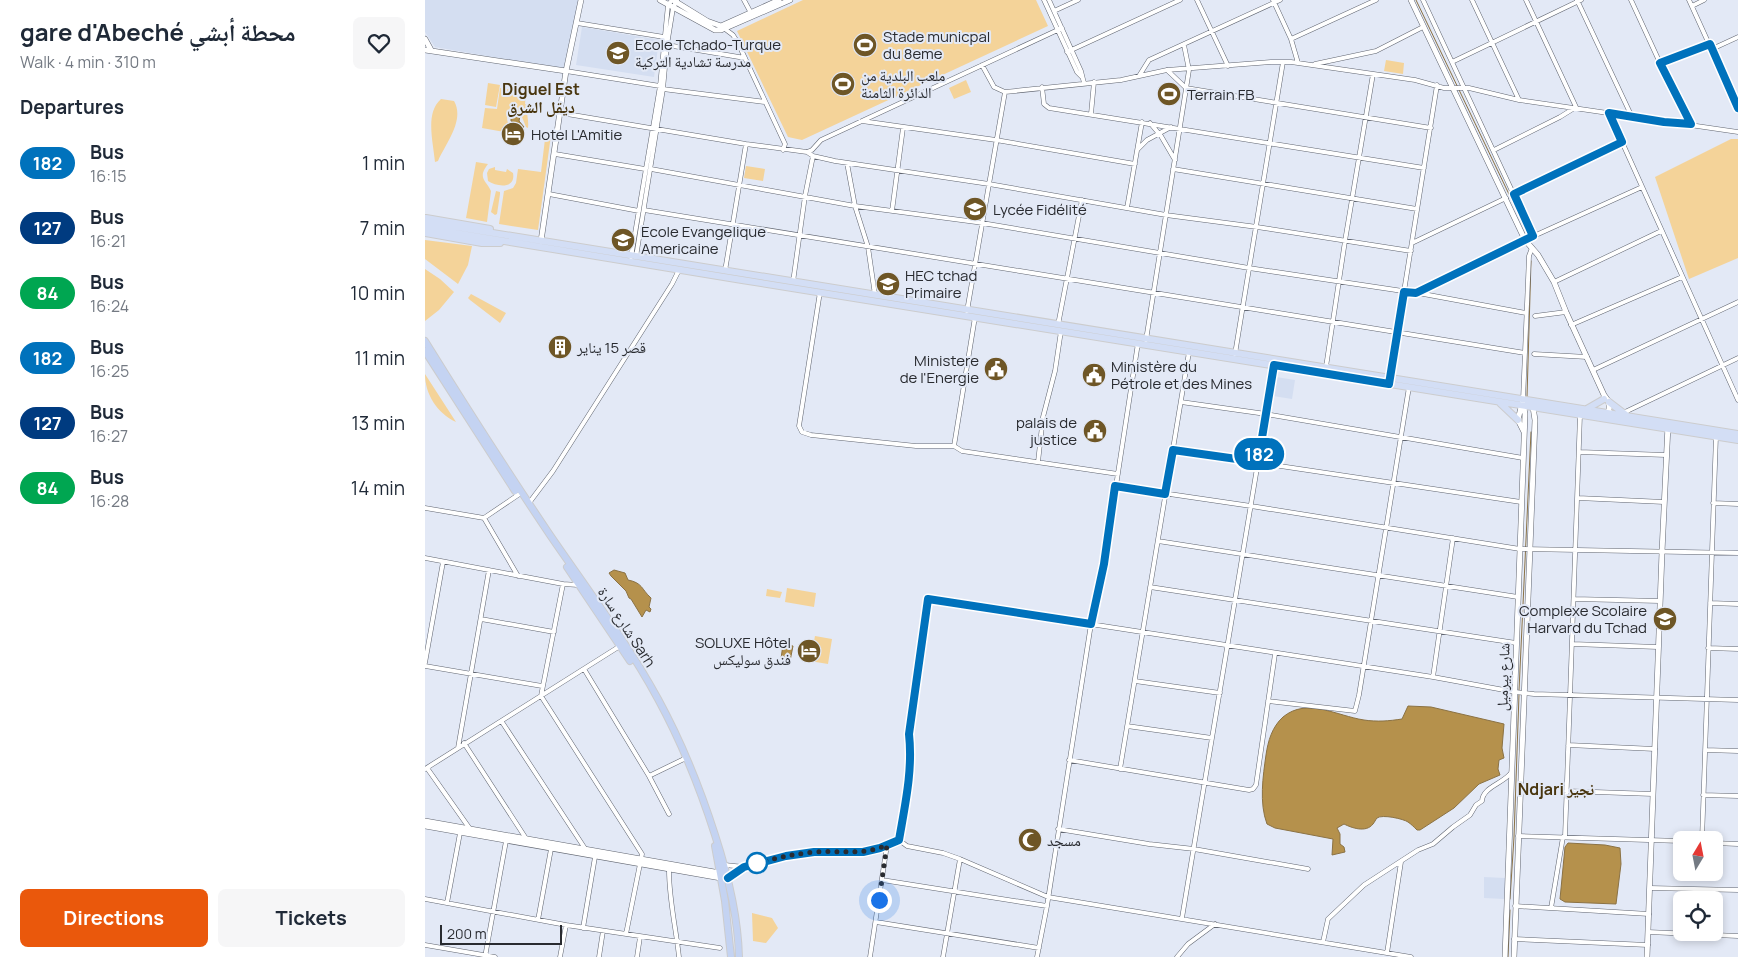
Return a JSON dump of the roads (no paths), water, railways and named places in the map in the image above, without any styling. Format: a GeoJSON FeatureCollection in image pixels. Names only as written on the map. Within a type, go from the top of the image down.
{"type":"FeatureCollection","features":[{"type":"Feature","properties":{"kind":"highway","name":"شارع سارة Sarh"},"geometry":{"type":"LineString","coordinates":[[425,341],[529,504],[624,644],[658,699],[695,777],[725,865],[723,876],[731,957]]}},
{"type":"Feature","properties":{"kind":"highway","name":"شارع سارة Sarh"},"geometry":{"type":"LineString","coordinates":[[425,351],[489,453],[654,699],[684,759],[702,802],[734,910],[739,957]]}},
{"type":"Feature","properties":{"kind":"main road"},"geometry":{"type":"LineString","coordinates":[[425,218],[491,229],[508,239],[541,241],[575,250]]}},
{"type":"Feature","properties":{"kind":"main road"},"geometry":{"type":"LineString","coordinates":[[425,222],[508,239],[875,295],[1143,342],[1326,367],[1409,387],[1497,401],[1523,403],[1533,410],[1583,412],[1605,399],[1626,415]]}},
{"type":"Feature","properties":{"kind":"main road"},"geometry":{"type":"LineString","coordinates":[[425,228],[474,233]]}},
{"type":"Feature","properties":{"kind":"main road"},"geometry":{"type":"LineString","coordinates":[[425,233],[482,243],[497,244],[508,239]]}},
{"type":"Feature","properties":{"kind":"main road"},"geometry":{"type":"LineString","coordinates":[[633,259],[679,270],[967,312],[975,317],[1059,328]]}},
{"type":"Feature","properties":{"kind":"main road"},"geometry":{"type":"LineString","coordinates":[[1143,342],[1189,352],[1389,381],[1668,426],[1716,433],[1738,434]]}},
{"type":"Feature","properties":{"kind":"main road"},"geometry":{"type":"LineString","coordinates":[[1497,401],[1518,420]]}},
{"type":"Feature","properties":{"kind":"main road"},"geometry":{"type":"LineString","coordinates":[[1605,416],[1626,415],[1668,426]]}},
{"type":"Feature","properties":{"kind":"main road"},"geometry":{"type":"LineString","coordinates":[[1716,433],[1738,440]]}},
{"type":"Feature","properties":{"kind":"street"},"geometry":{"type":"LineString","coordinates":[[541,241],[566,71],[581,0]]}},
{"type":"Feature","properties":{"kind":"street"},"geometry":{"type":"LineString","coordinates":[[660,0],[673,3],[721,26],[790,0]]}},
{"type":"Feature","properties":{"kind":"street"},"geometry":{"type":"LineString","coordinates":[[744,0],[752,15]]}},
{"type":"Feature","properties":{"kind":"street"},"geometry":{"type":"LineString","coordinates":[[673,3],[715,30],[725,29],[779,0]]}},
{"type":"Feature","properties":{"kind":"street"},"geometry":{"type":"LineString","coordinates":[[1044,0],[1081,71],[1083,83]]}},
{"type":"Feature","properties":{"kind":"street"},"geometry":{"type":"LineString","coordinates":[[1049,0],[1059,29]]}},
{"type":"Feature","properties":{"kind":"street"},"geometry":{"type":"LineString","coordinates":[[1054,10],[1078,0]]}},
{"type":"Feature","properties":{"kind":"street"},"geometry":{"type":"LineString","coordinates":[[1070,51],[1180,0]]}},
{"type":"Feature","properties":{"kind":"street"},"geometry":{"type":"LineString","coordinates":[[1197,0],[1228,66]]}},
{"type":"Feature","properties":{"kind":"street"},"geometry":{"type":"LineString","coordinates":[[1139,76],[1149,60],[1213,32],[1274,1],[1280,0]]}},
{"type":"Feature","properties":{"kind":"street"},"geometry":{"type":"LineString","coordinates":[[1291,39],[1376,0]]}},
{"type":"Feature","properties":{"kind":"street"},"geometry":{"type":"LineString","coordinates":[[1411,0],[1525,240],[1538,255],[1554,282],[1605,399],[1605,416]]}},
{"type":"Feature","properties":{"kind":"street"},"geometry":{"type":"LineString","coordinates":[[1423,0],[1533,236]]}},
{"type":"Feature","properties":{"kind":"street"},"geometry":{"type":"LineString","coordinates":[[1472,0],[1519,100]]}},
{"type":"Feature","properties":{"kind":"street"},"geometry":{"type":"LineString","coordinates":[[1526,0],[1576,108]]}},
{"type":"Feature","properties":{"kind":"street"},"geometry":{"type":"LineString","coordinates":[[1452,62],[1579,0],[1632,117]]}},
{"type":"Feature","properties":{"kind":"street"},"geometry":{"type":"LineString","coordinates":[[1631,0],[1691,124]]}},
{"type":"Feature","properties":{"kind":"street"},"geometry":{"type":"LineString","coordinates":[[1689,0],[1736,97],[1738,108]]}},
{"type":"Feature","properties":{"kind":"street"},"geometry":{"type":"LineString","coordinates":[[1692,6],[1704,0]]}},
{"type":"Feature","properties":{"kind":"street"},"geometry":{"type":"LineString","coordinates":[[1274,1],[1291,39],[1298,63]]}},
{"type":"Feature","properties":{"kind":"street"},"geometry":{"type":"LineString","coordinates":[[641,210],[651,169],[657,129],[664,37],[673,3]]}},
{"type":"Feature","properties":{"kind":"street"},"geometry":{"type":"LineString","coordinates":[[633,259],[645,169],[661,88],[673,3]]}},
{"type":"Feature","properties":{"kind":"street"},"geometry":{"type":"LineString","coordinates":[[577,23],[664,37]]}},
{"type":"Feature","properties":{"kind":"street"},"geometry":{"type":"LineString","coordinates":[[1312,64],[1376,51],[1423,27]]}},
{"type":"Feature","properties":{"kind":"street"},"geometry":{"type":"LineString","coordinates":[[725,29],[733,35],[745,58],[785,144],[783,150]]}},
{"type":"Feature","properties":{"kind":"street"},"geometry":{"type":"LineString","coordinates":[[807,152],[821,140],[1059,29]]}},
{"type":"Feature","properties":{"kind":"street"},"geometry":{"type":"LineString","coordinates":[[1712,49],[1738,37]]}},
{"type":"Feature","properties":{"kind":"street"},"geometry":{"type":"LineString","coordinates":[[425,39],[428,50],[661,88],[765,102]]}},
{"type":"Feature","properties":{"kind":"street"},"geometry":{"type":"LineString","coordinates":[[1660,63],[1710,44]]}},
{"type":"Feature","properties":{"kind":"street"},"geometry":{"type":"LineString","coordinates":[[667,45],[745,58]]}},
{"type":"Feature","properties":{"kind":"street"},"geometry":{"type":"LineString","coordinates":[[1037,957],[1047,906],[1091,624],[1104,564],[1115,486],[1160,253],[1187,88],[1189,70],[1184,45]]}},
{"type":"Feature","properties":{"kind":"street"},"geometry":{"type":"LineString","coordinates":[[982,65],[994,87],[1005,92],[1121,80],[1167,70],[1189,70],[1283,62],[1312,64],[1415,80],[1437,86],[1463,88],[1519,100],[1738,132]]}},
{"type":"Feature","properties":{"kind":"street"},"geometry":{"type":"LineString","coordinates":[[1235,354],[1283,62]]}},
{"type":"Feature","properties":{"kind":"street"},"geometry":{"type":"LineString","coordinates":[[1167,70],[1187,88],[1431,128]]}},
{"type":"Feature","properties":{"kind":"street"},"geometry":{"type":"LineString","coordinates":[[1326,367],[1373,74]]}},
{"type":"Feature","properties":{"kind":"street"},"geometry":{"type":"LineString","coordinates":[[1091,114],[1095,82]]}},
{"type":"Feature","properties":{"kind":"street"},"geometry":{"type":"LineString","coordinates":[[1389,381],[1437,86]]}},
{"type":"Feature","properties":{"kind":"street"},"geometry":{"type":"LineString","coordinates":[[1041,87],[1043,102],[1048,108],[1424,168]]}},
{"type":"Feature","properties":{"kind":"street"},"geometry":{"type":"LineString","coordinates":[[967,312],[1005,92]]}},
{"type":"Feature","properties":{"kind":"street"},"geometry":{"type":"LineString","coordinates":[[1494,150],[1576,108]]}},
{"type":"Feature","properties":{"kind":"street"},"geometry":{"type":"LineString","coordinates":[[561,113],[783,150],[807,152],[813,156],[847,163],[989,184],[1166,215],[1257,227],[1411,252]]}},
{"type":"Feature","properties":{"kind":"street"},"geometry":{"type":"LineString","coordinates":[[1609,113],[1738,400]]}},
{"type":"Feature","properties":{"kind":"street"},"geometry":{"type":"LineString","coordinates":[[862,121],[996,140],[1135,164]]}},
{"type":"Feature","properties":{"kind":"street"},"geometry":{"type":"LineString","coordinates":[[1127,208],[1142,122]]}},
{"type":"Feature","properties":{"kind":"street"},"geometry":{"type":"LineString","coordinates":[[1150,123],[1175,160]]}},
{"type":"Feature","properties":{"kind":"street"},"geometry":{"type":"LineString","coordinates":[[1136,153],[1138,148],[1147,140],[1171,127]]}},
{"type":"Feature","properties":{"kind":"street"},"geometry":{"type":"LineString","coordinates":[[892,211],[903,128]]}},
{"type":"Feature","properties":{"kind":"street"},"geometry":{"type":"LineString","coordinates":[[1514,194],[1622,142]]}},
{"type":"Feature","properties":{"kind":"street"},"geometry":{"type":"LineString","coordinates":[[725,271],[746,144]]}},
{"type":"Feature","properties":{"kind":"street"},"geometry":{"type":"LineString","coordinates":[[555,154],[645,169]]}},
{"type":"Feature","properties":{"kind":"street"},"geometry":{"type":"LineString","coordinates":[[793,282],[805,196],[813,156]]}},
{"type":"Feature","properties":{"kind":"street"},"geometry":{"type":"LineString","coordinates":[[847,163],[855,206],[867,247],[875,295]]}},
{"type":"Feature","properties":{"kind":"street"},"geometry":{"type":"LineString","coordinates":[[651,169],[855,206],[982,223],[1249,268],[1416,293],[1526,313]]}},
{"type":"Feature","properties":{"kind":"street"},"geometry":{"type":"LineString","coordinates":[[1173,169],[1417,209]]}},
{"type":"Feature","properties":{"kind":"street"},"geometry":{"type":"LineString","coordinates":[[1416,293],[1533,236],[1642,187]]}},
{"type":"Feature","properties":{"kind":"street"},"geometry":{"type":"LineString","coordinates":[[549,194],[1525,353]]}},
{"type":"Feature","properties":{"kind":"street"},"geometry":{"type":"LineString","coordinates":[[1412,243],[1506,198]]}},
{"type":"Feature","properties":{"kind":"street"},"geometry":{"type":"LineString","coordinates":[[1038,462],[1039,440],[1055,371],[1059,328],[1081,200]]}},
{"type":"Feature","properties":{"kind":"street"},"geometry":{"type":"LineString","coordinates":[[1554,282],[1661,230]]}},
{"type":"Feature","properties":{"kind":"street"},"geometry":{"type":"LineString","coordinates":[[1524,432],[1526,313],[1529,256],[1532,248]]}},
{"type":"Feature","properties":{"kind":"street"},"geometry":{"type":"LineString","coordinates":[[529,504],[587,418],[679,270]]}},
{"type":"Feature","properties":{"kind":"street"},"geometry":{"type":"LineString","coordinates":[[1571,324],[1682,277]]}},
{"type":"Feature","properties":{"kind":"street"},"geometry":{"type":"LineString","coordinates":[[821,292],[799,426],[802,432],[811,436],[898,444],[953,446],[962,452],[1118,474]]}},
{"type":"Feature","properties":{"kind":"street"},"geometry":{"type":"LineString","coordinates":[[1593,370],[1738,302]]}},
{"type":"Feature","properties":{"kind":"street"},"geometry":{"type":"LineString","coordinates":[[1535,316],[1566,312]]}},
{"type":"Feature","properties":{"kind":"street"},"geometry":{"type":"LineString","coordinates":[[953,446],[975,317]]}},
{"type":"Feature","properties":{"kind":"street"},"geometry":{"type":"LineString","coordinates":[[1120,769],[1189,352]]}},
{"type":"Feature","properties":{"kind":"street"},"geometry":{"type":"LineString","coordinates":[[1534,354],[1587,357]]}},
{"type":"Feature","properties":{"kind":"street"},"geometry":{"type":"LineString","coordinates":[[1626,415],[1738,358]]}},
{"type":"Feature","properties":{"kind":"street"},"geometry":{"type":"LineString","coordinates":[[1182,918],[1274,365]]}},
{"type":"Feature","properties":{"kind":"street"},"geometry":{"type":"LineString","coordinates":[[1268,701],[1355,711],[1364,668],[1409,387]]}},
{"type":"Feature","properties":{"kind":"street"},"geometry":{"type":"LineString","coordinates":[[1181,402],[1266,414],[1523,458]]}},
{"type":"Feature","properties":{"kind":"street"},"geometry":{"type":"LineString","coordinates":[[1518,420],[1523,403]]}},
{"type":"Feature","properties":{"kind":"street"},"geometry":{"type":"LineString","coordinates":[[1525,414],[1533,410]]}},
{"type":"Feature","properties":{"kind":"street","name":"شارع بيرميل"},"geometry":{"type":"LineString","coordinates":[[1514,957],[1518,836],[1519,692],[1524,549],[1533,410]]}},
{"type":"Feature","properties":{"kind":"street"},"geometry":{"type":"LineString","coordinates":[[1551,908],[1564,837],[1579,452],[1583,412]]}},
{"type":"Feature","properties":{"kind":"street","name":"شارع بيرميل"},"geometry":{"type":"LineString","coordinates":[[1505,957],[1512,773],[1519,692],[1516,643],[1518,597],[1524,549],[1521,502],[1524,432],[1518,420]]}},
{"type":"Feature","properties":{"kind":"street"},"geometry":{"type":"LineString","coordinates":[[1647,957],[1661,552],[1668,426]]}},
{"type":"Feature","properties":{"kind":"street"},"geometry":{"type":"LineString","coordinates":[[1702,831],[1716,433]]}},
{"type":"Feature","properties":{"kind":"street"},"geometry":{"type":"LineString","coordinates":[[1173,450],[1521,502]]}},
{"type":"Feature","properties":{"kind":"street"},"geometry":{"type":"LineString","coordinates":[[1579,452],[1666,456]]}},
{"type":"Feature","properties":{"kind":"street"},"geometry":{"type":"LineString","coordinates":[[1115,486],[1524,549],[1738,553]]}},
{"type":"Feature","properties":{"kind":"street"},"geometry":{"type":"LineString","coordinates":[[425,508],[484,518],[518,495]]}},
{"type":"Feature","properties":{"kind":"street"},"geometry":{"type":"LineString","coordinates":[[1578,498],[1664,502]]}},
{"type":"Feature","properties":{"kind":"street"},"geometry":{"type":"LineString","coordinates":[[1713,503],[1738,504]]}},
{"type":"Feature","properties":{"kind":"street"},"geometry":{"type":"LineString","coordinates":[[484,518],[518,576]]}},
{"type":"Feature","properties":{"kind":"street"},"geometry":{"type":"LineString","coordinates":[[1433,677],[1453,538]]}},
{"type":"Feature","properties":{"kind":"street"},"geometry":{"type":"LineString","coordinates":[[1158,541],[1518,597]]}},
{"type":"Feature","properties":{"kind":"street"},"geometry":{"type":"LineString","coordinates":[[425,558],[563,584],[578,584]]}},
{"type":"Feature","properties":{"kind":"street"},"geometry":{"type":"LineString","coordinates":[[443,562],[425,664],[542,686]]}},
{"type":"Feature","properties":{"kind":"street"},"geometry":{"type":"LineString","coordinates":[[458,748],[489,570]]}},
{"type":"Feature","properties":{"kind":"street"},"geometry":{"type":"LineString","coordinates":[[563,584],[541,696],[641,850],[642,862],[626,934]]}},
{"type":"Feature","properties":{"kind":"street"},"geometry":{"type":"LineString","coordinates":[[1150,587],[1516,643]]}},
{"type":"Feature","properties":{"kind":"street"},"geometry":{"type":"LineString","coordinates":[[899,840],[909,781],[911,755],[909,734],[928,599],[1519,692],[1738,700]]}},
{"type":"Feature","properties":{"kind":"street"},"geometry":{"type":"LineString","coordinates":[[1573,599],[1660,602]]}},
{"type":"Feature","properties":{"kind":"street"},"geometry":{"type":"LineString","coordinates":[[1710,603],[1738,604]]}},
{"type":"Feature","properties":{"kind":"street"},"geometry":{"type":"LineString","coordinates":[[481,619],[554,632]]}},
{"type":"Feature","properties":{"kind":"street"},"geometry":{"type":"LineString","coordinates":[[1572,644],[1658,647]]}},
{"type":"Feature","properties":{"kind":"street"},"geometry":{"type":"LineString","coordinates":[[470,829],[426,768],[502,722],[620,646]]}},
{"type":"Feature","properties":{"kind":"street"},"geometry":{"type":"LineString","coordinates":[[1708,648],[1738,650]]}},
{"type":"Feature","properties":{"kind":"street"},"geometry":{"type":"LineString","coordinates":[[1069,760],[1205,783],[1253,789],[1256,785],[1275,654]]}},
{"type":"Feature","properties":{"kind":"street"},"geometry":{"type":"LineString","coordinates":[[584,669],[649,776],[669,814]]}},
{"type":"Feature","properties":{"kind":"street"},"geometry":{"type":"LineString","coordinates":[[1135,682],[1220,693]]}},
{"type":"Feature","properties":{"kind":"street"},"geometry":{"type":"LineString","coordinates":[[502,722],[587,851]]}},
{"type":"Feature","properties":{"kind":"street"},"geometry":{"type":"LineString","coordinates":[[1127,726],[1212,738]]}},
{"type":"Feature","properties":{"kind":"street"},"geometry":{"type":"LineString","coordinates":[[465,743],[527,840]]}},
{"type":"Feature","properties":{"kind":"street"},"geometry":{"type":"LineString","coordinates":[[1568,745],[1655,749]]}},
{"type":"Feature","properties":{"kind":"street"},"geometry":{"type":"LineString","coordinates":[[1705,750],[1738,751]]}},
{"type":"Feature","properties":{"kind":"street"},"geometry":{"type":"LineString","coordinates":[[649,776],[684,759]]}},
{"type":"Feature","properties":{"kind":"street"},"geometry":{"type":"LineString","coordinates":[[1323,942],[1327,922],[1331,916],[1364,885],[1418,850],[1433,844],[1470,815],[1476,804],[1482,801],[1482,796],[1487,790],[1504,781],[1512,773]]}},
{"type":"Feature","properties":{"kind":"street"},"geometry":{"type":"LineString","coordinates":[[1566,791],[1653,794]]}},
{"type":"Feature","properties":{"kind":"street"},"geometry":{"type":"LineString","coordinates":[[1703,795],[1738,796]]}},
{"type":"Feature","properties":{"kind":"street"},"geometry":{"type":"LineString","coordinates":[[425,821],[723,876]]}},
{"type":"Feature","properties":{"kind":"street"},"geometry":{"type":"LineString","coordinates":[[425,826],[595,857],[642,862],[669,870],[723,876],[744,867],[786,856],[814,852],[863,852],[899,840]]}},
{"type":"Feature","properties":{"kind":"street"},"geometry":{"type":"LineString","coordinates":[[1058,829],[1149,844],[1194,849],[1308,869]]}},
{"type":"Feature","properties":{"kind":"street"},"geometry":{"type":"LineString","coordinates":[[447,903],[460,832]]}},
{"type":"Feature","properties":{"kind":"street"},"geometry":{"type":"LineString","coordinates":[[1518,836],[1673,841]]}},
{"type":"Feature","properties":{"kind":"street"},"geometry":{"type":"LineString","coordinates":[[485,956],[506,840]]}},
{"type":"Feature","properties":{"kind":"street"},"geometry":{"type":"LineString","coordinates":[[899,840],[907,846],[943,853],[960,859],[1048,897],[1411,957]]}},
{"type":"Feature","properties":{"kind":"street"},"geometry":{"type":"LineString","coordinates":[[1723,843],[1738,844]]}},
{"type":"Feature","properties":{"kind":"street"},"geometry":{"type":"LineString","coordinates":[[870,957],[887,845]]}},
{"type":"Feature","properties":{"kind":"street"},"geometry":{"type":"LineString","coordinates":[[538,920],[551,849]]}},
{"type":"Feature","properties":{"kind":"street"},"geometry":{"type":"LineString","coordinates":[[583,928],[595,857]]}},
{"type":"Feature","properties":{"kind":"street"},"geometry":{"type":"LineString","coordinates":[[943,957],[960,859]]}},
{"type":"Feature","properties":{"kind":"street"},"geometry":{"type":"LineString","coordinates":[[1387,953],[1401,862]]}},
{"type":"Feature","properties":{"kind":"street"},"geometry":{"type":"LineString","coordinates":[[725,865],[744,867]]}},
{"type":"Feature","properties":{"kind":"street"},"geometry":{"type":"LineString","coordinates":[[669,870],[670,900],[679,957]]}},
{"type":"Feature","properties":{"kind":"street"},"geometry":{"type":"LineString","coordinates":[[882,880],[1047,906]]}},
{"type":"Feature","properties":{"kind":"street"},"geometry":{"type":"LineString","coordinates":[[1650,888],[1738,890]]}},
{"type":"Feature","properties":{"kind":"street"},"geometry":{"type":"LineString","coordinates":[[425,899],[583,928],[719,948]]}},
{"type":"Feature","properties":{"kind":"street"},"geometry":{"type":"LineString","coordinates":[[1515,906],[1649,914]]}},
{"type":"Feature","properties":{"kind":"street"},"geometry":{"type":"LineString","coordinates":[[876,922],[1039,948]]}},
{"type":"Feature","properties":{"kind":"street"},"geometry":{"type":"LineString","coordinates":[[1177,957],[1188,944],[1215,924]]}},
{"type":"Feature","properties":{"kind":"street"},"geometry":{"type":"LineString","coordinates":[[560,957],[566,925]]}},
{"type":"Feature","properties":{"kind":"street"},"geometry":{"type":"LineString","coordinates":[[599,957],[603,931]]}},
{"type":"Feature","properties":{"kind":"street"},"geometry":{"type":"LineString","coordinates":[[1648,932],[1738,936]]}},
{"type":"Feature","properties":{"kind":"street"},"geometry":{"type":"LineString","coordinates":[[637,957],[640,937]]}},
{"type":"Feature","properties":{"kind":"street"},"geometry":{"type":"LineString","coordinates":[[1514,940],[1648,946]]}},
{"type":"Feature","properties":{"kind":"street"},"geometry":{"type":"LineString","coordinates":[[425,945],[495,957]]}},
{"type":"Feature","properties":{"kind":"waterway"},"geometry":{"type":"LineString","coordinates":[[1416,0],[1529,236]]}},
{"type":"Feature","properties":{"kind":"waterway"},"geometry":{"type":"LineString","coordinates":[[1527,397],[1531,261]]}},
{"type":"Feature","properties":{"kind":"waterway"},"geometry":{"type":"LineString","coordinates":[[1519,691],[1531,432]]}},
{"type":"Feature","properties":{"kind":"waterway"},"geometry":{"type":"LineString","coordinates":[[1510,899],[1519,695]]}},
{"type":"Feature","properties":{"kind":"waterway"},"geometry":{"type":"LineString","coordinates":[[1508,957],[1510,910]]}},
{"type":"Feature","properties":{"kind":"place","name":"Stade municpal du 8eme"},"geometry":{"type":"Point","coordinates":[865,45]}},
{"type":"Feature","properties":{"kind":"place","name":"Ecole Tchado-Turque مدرسة تشادية التركية"},"geometry":{"type":"Point","coordinates":[618,53]}},
{"type":"Feature","properties":{"kind":"place","name":"ملعب البلدية من الدائرة الثامنة"},"geometry":{"type":"Point","coordinates":[843,84]}},
{"type":"Feature","properties":{"kind":"place","name":"Terrain FB"},"geometry":{"type":"Point","coordinates":[1169,94]}},
{"type":"Feature","properties":{"kind":"place","name":"Hotel L'Amitie"},"geometry":{"type":"Point","coordinates":[513,134]}},
{"type":"Feature","properties":{"kind":"place","name":"Lycée Fidélité"},"geometry":{"type":"Point","coordinates":[975,209]}},
{"type":"Feature","properties":{"kind":"place","name":"Ecole Evangelique Americaine"},"geometry":{"type":"Point","coordinates":[623,240]}},
{"type":"Feature","properties":{"kind":"place","name":"HEC tchad Primaire"},"geometry":{"type":"Point","coordinates":[888,284]}},
{"type":"Feature","properties":{"kind":"place","name":"قصر 15 يناير"},"geometry":{"type":"Point","coordinates":[560,347]}},
{"type":"Feature","properties":{"kind":"place","name":"Ministere de l'Energie"},"geometry":{"type":"Point","coordinates":[996,369]}},
{"type":"Feature","properties":{"kind":"place","name":"Ministère du Pétrole et des Mines"},"geometry":{"type":"Point","coordinates":[1094,375]}},
{"type":"Feature","properties":{"kind":"place","name":"palais de justice"},"geometry":{"type":"Point","coordinates":[1095,431]}},
{"type":"Feature","properties":{"kind":"place","name":"Complexe Scolaire Harvard du Tchad"},"geometry":{"type":"Point","coordinates":[1665,619]}},
{"type":"Feature","properties":{"kind":"place","name":"SOLUXE Hôtel فندق سوليكس"},"geometry":{"type":"Point","coordinates":[809,651]}},
{"type":"Feature","properties":{"kind":"place","name":"مسجد"},"geometry":{"type":"Point","coordinates":[1030,840]}},
{"type":"Feature","properties":{"kind":"district","name":"Diguel Est ديقل الشرق"},"geometry":{"type":"Point","coordinates":[541,98]}},
{"type":"Feature","properties":{"kind":"district","name":"Ndjari نجير"},"geometry":{"type":"Point","coordinates":[1556,789]}}]}
